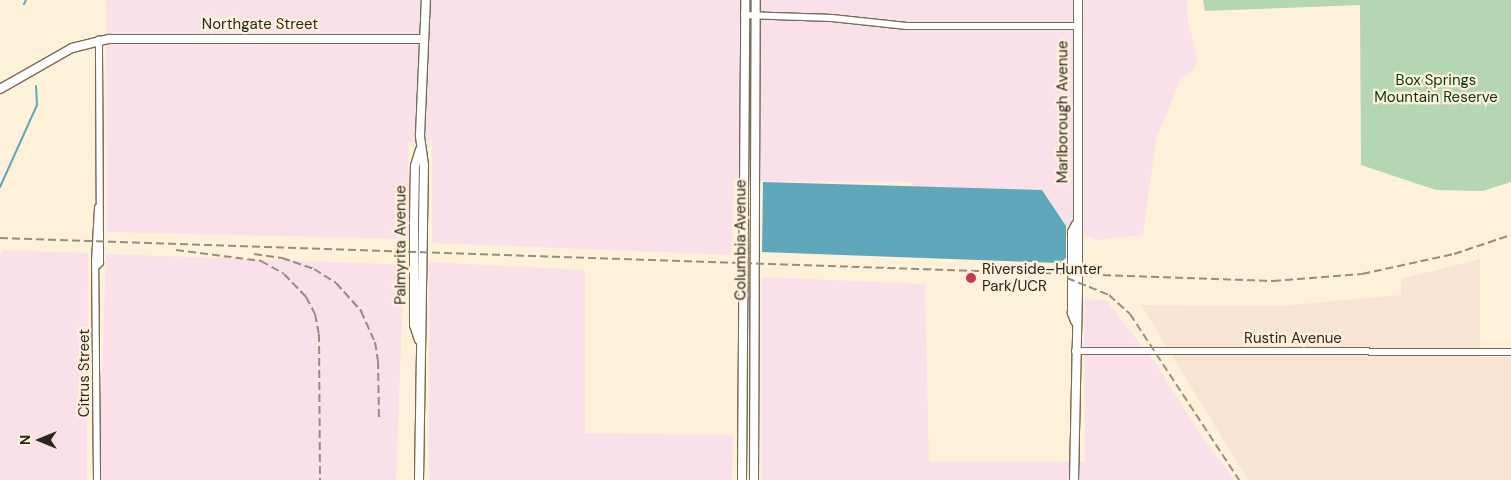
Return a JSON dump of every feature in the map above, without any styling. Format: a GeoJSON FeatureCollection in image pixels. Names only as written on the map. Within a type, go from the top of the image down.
{"type":"FeatureCollection","features":[{"type":"Feature","properties":{"kind":"street","name":"Palmyrita Avenue"},"geometry":{"type":"LineString","coordinates":[[419,480],[424,166],[420,149],[422,39],[426,0]]}},
{"type":"Feature","properties":{"kind":"street","name":"Columbia Avenue"},"geometry":{"type":"LineString","coordinates":[[742,480],[744,0]]}},
{"type":"Feature","properties":{"kind":"street","name":"Columbia Avenue"},"geometry":{"type":"LineString","coordinates":[[754,480],[756,0]]}},
{"type":"Feature","properties":{"kind":"street","name":"Marlborough Avenue"},"geometry":{"type":"LineString","coordinates":[[1074,480],[1075,321],[1078,292],[1076,224],[1078,0]]}},
{"type":"Feature","properties":{"kind":"street"},"geometry":{"type":"LineString","coordinates":[[744,15],[832,18],[893,25],[1078,26]]}},
{"type":"Feature","properties":{"kind":"street","name":"Northgate Street"},"geometry":{"type":"LineString","coordinates":[[0,89],[72,48],[99,40],[422,39]]}},
{"type":"Feature","properties":{"kind":"street","name":"Citrus Street"},"geometry":{"type":"LineString","coordinates":[[97,480],[97,266],[100,263],[98,208],[99,40]]}},
{"type":"Feature","properties":{"kind":"street"},"geometry":{"type":"LineString","coordinates":[[744,113],[755,113]]}},
{"type":"Feature","properties":{"kind":"street","name":"Rustin Avenue"},"geometry":{"type":"LineString","coordinates":[[1075,351],[1511,352]]}},
{"type":"Feature","properties":{"kind":"street"},"geometry":{"type":"LineString","coordinates":[[742,360],[754,360]]}},
{"type":"Feature","properties":{"kind":"shaded area"},"geometry":{"type":"Polygon","coordinates":[[[106,0],[1187,0],[1188,21],[1198,60],[1194,70],[1181,79],[1156,140],[1143,235],[1097,240],[1066,226],[1042,190],[913,189],[912,182],[734,181],[732,255],[432,243],[432,141],[408,142],[409,239],[107,232],[106,0]]]}},
{"type":"Feature","properties":{"kind":"shaded area"},"geometry":{"type":"Polygon","coordinates":[[[3,250],[88,253],[87,480],[0,480],[0,254],[3,250]]]}},
{"type":"Feature","properties":{"kind":"shaded area"},"geometry":{"type":"Polygon","coordinates":[[[106,254],[404,264],[396,480],[98,480],[106,254]]]}},
{"type":"Feature","properties":{"kind":"shaded area"},"geometry":{"type":"Polygon","coordinates":[[[1480,259],[1480,357],[1511,357],[1511,480],[1248,480],[1141,305],[1280,306],[1401,295],[1401,279],[1480,259]]]}},
{"type":"Feature","properties":{"kind":"shaded area"},"geometry":{"type":"Polygon","coordinates":[[[429,262],[585,270],[585,433],[733,435],[732,480],[429,480],[429,262]]]}},
{"type":"Feature","properties":{"kind":"shaded area"},"geometry":{"type":"Polygon","coordinates":[[[762,277],[925,284],[929,461],[1085,462],[1084,299],[1106,300],[1156,364],[1203,438],[1235,480],[762,480],[762,277]]]}},
{"type":"Feature","properties":{"kind":"green space","name":"Box Springs Mountain Reserve"},"geometry":{"type":"Polygon","coordinates":[[[1203,0],[1511,0],[1511,182],[1483,191],[1436,190],[1361,165],[1360,5],[1205,11],[1203,0]]]}},
{"type":"Feature","properties":{"kind":"water"},"geometry":{"type":"Polygon","coordinates":[[[763,182],[1042,190],[1066,226],[1066,258],[1060,263],[762,252],[763,182]]]}},
{"type":"Feature","properties":{"kind":"waterway"},"geometry":{"type":"LineString","coordinates":[[24,4],[26,0]]}},
{"type":"Feature","properties":{"kind":"waterway"},"geometry":{"type":"LineString","coordinates":[[0,187],[37,105],[36,86]]}},
{"type":"Feature","properties":{"kind":"railway"},"geometry":{"type":"LineString","coordinates":[[0,238],[1273,281],[1362,274],[1454,254],[1511,235]]}},
{"type":"Feature","properties":{"kind":"railway"},"geometry":{"type":"LineString","coordinates":[[176,250],[261,261],[284,274],[306,297],[315,314],[319,334],[320,480]]}},
{"type":"Feature","properties":{"kind":"railway"},"geometry":{"type":"LineString","coordinates":[[254,254],[282,258],[314,269],[336,283],[361,311],[375,342],[378,361],[379,421]]}},
{"type":"Feature","properties":{"kind":"railway"},"geometry":{"type":"LineString","coordinates":[[1067,278],[1109,295],[1130,314],[1239,480]]}},
{"type":"Feature","properties":{"kind":"place","name":"Riverside–Hunter Park/UCR"},"geometry":{"type":"Point","coordinates":[971,278]}}]}
